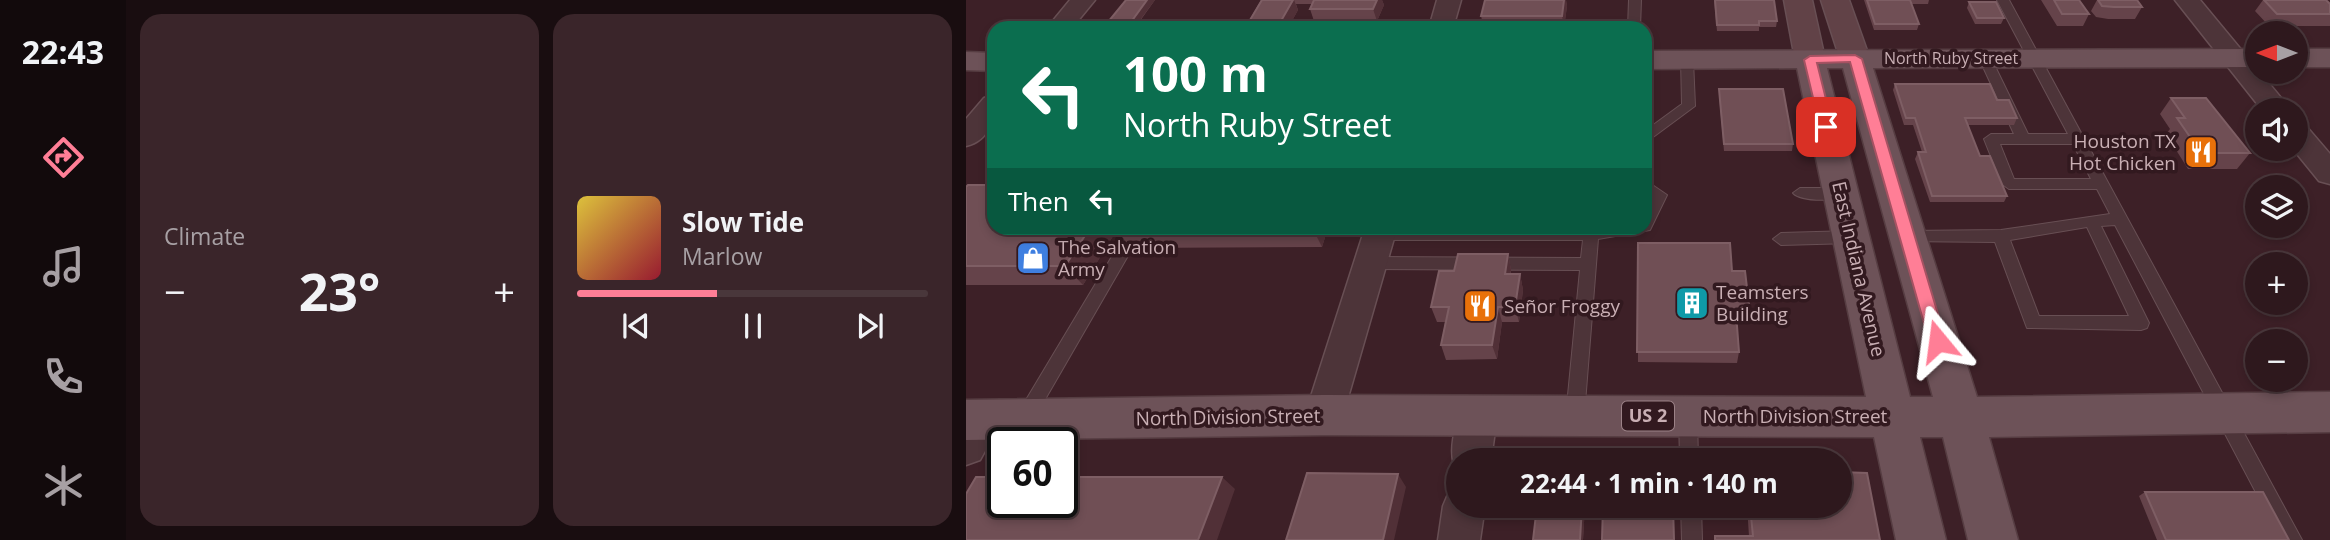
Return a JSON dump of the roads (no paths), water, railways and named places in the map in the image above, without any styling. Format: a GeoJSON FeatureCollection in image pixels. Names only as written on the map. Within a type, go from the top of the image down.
{"type":"FeatureCollection","features":[{"type":"Feature","properties":{"kind":"main road","name":"East Indiana Avenue"},"geometry":{"type":"LineString","coordinates":[[1798,0],[1921,540]]}},
{"type":"Feature","properties":{"kind":"main road"},"geometry":{"type":"LineString","coordinates":[[1835,0],[1961,417],[1993,540]]}},
{"type":"Feature","properties":{"kind":"main road","name":"North Ruby Street"},"geometry":{"type":"LineString","coordinates":[[1652,60],[2245,58]]}},
{"type":"Feature","properties":{"kind":"main road"},"geometry":{"type":"LineString","coordinates":[[2308,58],[2330,58]]}},
{"type":"Feature","properties":{"kind":"main road"},"geometry":{"type":"LineString","coordinates":[[966,61],[987,61]]}},
{"type":"Feature","properties":{"kind":"main road","name":"North Division Street"},"geometry":{"type":"LineString","coordinates":[[985,427],[1324,415],[1961,417],[2330,412]]}},
{"type":"Feature","properties":{"kind":"street"},"geometry":{"type":"LineString","coordinates":[[1065,21],[1083,0]]}},
{"type":"Feature","properties":{"kind":"street"},"geometry":{"type":"LineString","coordinates":[[1443,21],[1449,0]]}},
{"type":"Feature","properties":{"kind":"street"},"geometry":{"type":"LineString","coordinates":[[2187,0],[2245,57]]}},
{"type":"Feature","properties":{"kind":"street"},"geometry":{"type":"LineString","coordinates":[[966,137],[987,112]]}},
{"type":"Feature","properties":{"kind":"street"},"geometry":{"type":"LineString","coordinates":[[2308,147],[2330,174]]}},
{"type":"Feature","properties":{"kind":"street"},"geometry":{"type":"LineString","coordinates":[[1324,415],[1377,242]]}},
{"type":"Feature","properties":{"kind":"street"},"geometry":{"type":"LineString","coordinates":[[1473,448],[1478,416]]}},
{"type":"Feature","properties":{"kind":"street"},"geometry":{"type":"LineString","coordinates":[[1459,540],[1462,518]]}},
{"type":"Feature","properties":{"kind":"lane"},"geometry":{"type":"LineString","coordinates":[[1256,21],[1268,0]]}},
{"type":"Feature","properties":{"kind":"lane"},"geometry":{"type":"LineString","coordinates":[[1634,21],[1635,0]]}},
{"type":"Feature","properties":{"kind":"lane"},"geometry":{"type":"LineString","coordinates":[[2003,0],[2292,540]]}},
{"type":"Feature","properties":{"kind":"lane"},"geometry":{"type":"LineString","coordinates":[[1985,58],[2023,139]]}},
{"type":"Feature","properties":{"kind":"lane"},"geometry":{"type":"LineString","coordinates":[[1652,133],[1689,106],[1687,60]]}},
{"type":"Feature","properties":{"kind":"lane"},"geometry":{"type":"LineString","coordinates":[[2078,139],[1992,139],[2009,184],[2101,184]]}},
{"type":"Feature","properties":{"kind":"lane"},"geometry":{"type":"LineString","coordinates":[[1652,190],[1660,195],[1652,212]]}},
{"type":"Feature","properties":{"kind":"lane"},"geometry":{"type":"LineString","coordinates":[[1800,193],[1842,193]]}},
{"type":"Feature","properties":{"kind":"lane"},"geometry":{"type":"LineString","coordinates":[[1907,237],[2001,236],[2091,221],[2120,219]]}},
{"type":"Feature","properties":{"kind":"lane"},"geometry":{"type":"LineString","coordinates":[[2001,236],[2033,323],[2141,323],[2091,221]]}},
{"type":"Feature","properties":{"kind":"lane"},"geometry":{"type":"LineString","coordinates":[[985,427],[1131,235]]}},
{"type":"Feature","properties":{"kind":"lane"},"geometry":{"type":"LineString","coordinates":[[1377,242],[1564,235]]}},
{"type":"Feature","properties":{"kind":"lane"},"geometry":{"type":"LineString","coordinates":[[1575,416],[1591,235]]}},
{"type":"Feature","properties":{"kind":"lane"},"geometry":{"type":"LineString","coordinates":[[1781,239],[1852,237]]}},
{"type":"Feature","properties":{"kind":"lane"},"geometry":{"type":"LineString","coordinates":[[1377,242],[1587,264]]}},
{"type":"Feature","properties":{"kind":"lane"},"geometry":{"type":"LineString","coordinates":[[1688,416],[1689,448]]}},
{"type":"Feature","properties":{"kind":"lane"},"geometry":{"type":"LineString","coordinates":[[1691,518],[1692,540]]}},
{"type":"Feature","properties":{"kind":"place","name":"Houston TX Hot Chicken"},"geometry":{"type":"Point","coordinates":[2201,152]}},
{"type":"Feature","properties":{"kind":"place","name":"The Salvation Army"},"geometry":{"type":"Point","coordinates":[1033,258]}},
{"type":"Feature","properties":{"kind":"place","name":"Teamsters Building"},"geometry":{"type":"Point","coordinates":[1692,303]}},
{"type":"Feature","properties":{"kind":"place","name":"Señor Froggy"},"geometry":{"type":"Point","coordinates":[1480,306]}}]}
